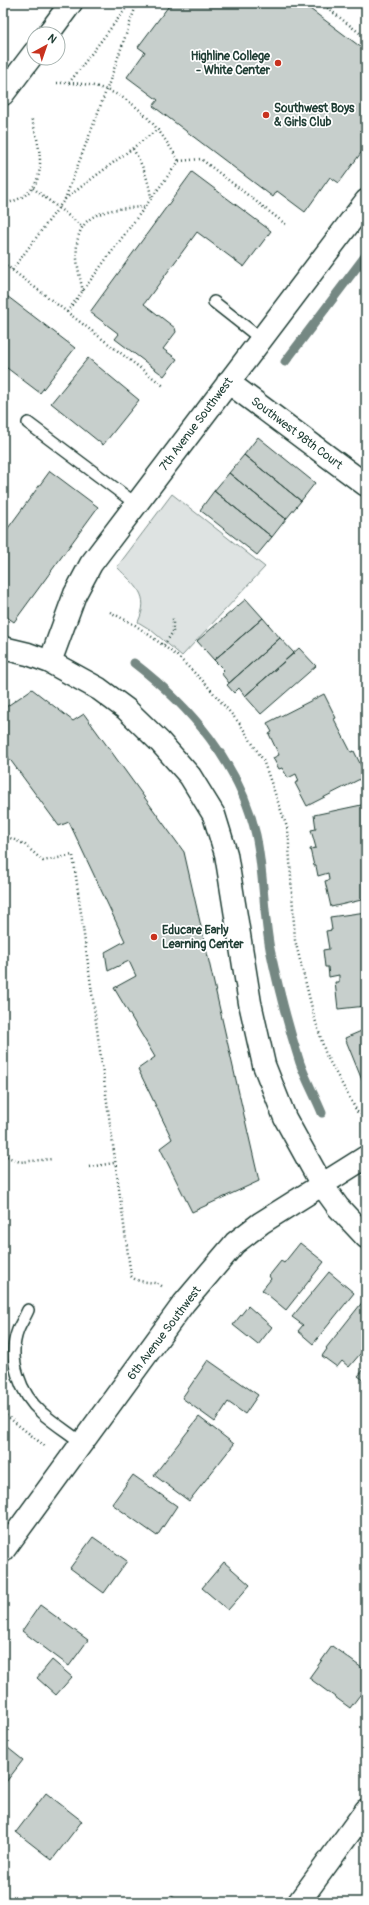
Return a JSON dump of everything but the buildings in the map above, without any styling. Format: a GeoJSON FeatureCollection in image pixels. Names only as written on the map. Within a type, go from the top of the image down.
{"type":"FeatureCollection","features":[{"type":"Feature","properties":{"kind":"street"},"geometry":{"type":"LineString","coordinates":[[54,26],[71,3]]}},
{"type":"Feature","properties":{"kind":"street"},"geometry":{"type":"LineString","coordinates":[[3,94],[26,64]]}},
{"type":"Feature","properties":{"kind":"street","name":"7th Avenue Southwest"},"geometry":{"type":"LineString","coordinates":[[50,662],[75,594],[91,564],[366,201]]}},
{"type":"Feature","properties":{"kind":"street","name":"Southwest 98th Court"},"geometry":{"type":"LineString","coordinates":[[228,382],[366,485]]}},
{"type":"Feature","properties":{"kind":"street"},"geometry":{"type":"LineString","coordinates":[[3,648],[28,654],[50,662],[99,689],[126,708],[160,742],[190,776],[214,815],[226,854],[250,1003],[264,1065],[285,1118],[322,1185],[338,1207],[366,1237]]}},
{"type":"Feature","properties":{"kind":"street","name":"6th Avenue Southwest"},"geometry":{"type":"LineString","coordinates":[[3,1551],[184,1303],[235,1243],[261,1223],[366,1157]]}},
{"type":"Feature","properties":{"kind":"street"},"geometry":{"type":"LineString","coordinates":[[299,1902],[366,1810]]}},
{"type":"Feature","properties":{"kind":"lane"},"geometry":{"type":"LineString","coordinates":[[214,302],[261,338]]}},
{"type":"Feature","properties":{"kind":"lane"},"geometry":{"type":"LineString","coordinates":[[28,423],[136,504]]}},
{"type":"Feature","properties":{"kind":"lane"},"geometry":{"type":"LineString","coordinates":[[28,1310],[18,1331],[15,1346],[14,1353],[18,1375],[27,1396],[42,1413],[82,1443]]}},
{"type":"Feature","properties":{"kind":"path"},"geometry":{"type":"LineString","coordinates":[[69,83],[130,3]]}},
{"type":"Feature","properties":{"kind":"path"},"geometry":{"type":"LineString","coordinates":[[12,270],[65,199],[137,3]]}},
{"type":"Feature","properties":{"kind":"path"},"geometry":{"type":"LineString","coordinates":[[321,3],[366,38]]}},
{"type":"Feature","properties":{"kind":"path"},"geometry":{"type":"LineString","coordinates":[[57,82],[94,86],[106,90],[138,109],[149,117],[179,161]]}},
{"type":"Feature","properties":{"kind":"path"},"geometry":{"type":"LineString","coordinates":[[3,204],[17,200],[33,188],[41,168],[38,142],[31,116]]}},
{"type":"Feature","properties":{"kind":"path"},"geometry":{"type":"LineString","coordinates":[[65,199],[158,129]]}},
{"type":"Feature","properties":{"kind":"path"},"geometry":{"type":"LineString","coordinates":[[133,149],[147,179],[151,198]]}},
{"type":"Feature","properties":{"kind":"path"},"geometry":{"type":"LineString","coordinates":[[67,312],[179,161],[201,159],[288,226]]}},
{"type":"Feature","properties":{"kind":"path"},"geometry":{"type":"LineString","coordinates":[[33,188],[83,227]]}},
{"type":"Feature","properties":{"kind":"path"},"geometry":{"type":"LineString","coordinates":[[83,291],[77,269],[76,254],[79,235],[83,227],[97,214],[117,209],[144,207]]}},
{"type":"Feature","properties":{"kind":"path"},"geometry":{"type":"LineString","coordinates":[[3,263],[165,386]]}},
{"type":"Feature","properties":{"kind":"path"},"geometry":{"type":"LineString","coordinates":[[110,612],[135,625],[164,645],[204,682],[226,706],[263,760],[288,830],[295,940],[314,1016],[326,1055],[359,1115]]}},
{"type":"Feature","properties":{"kind":"path"},"geometry":{"type":"LineString","coordinates":[[164,645],[173,632],[173,616]]}},
{"type":"Feature","properties":{"kind":"path"},"geometry":{"type":"LineString","coordinates":[[3,835],[24,844],[43,861],[73,855],[114,1163],[131,1276],[137,1280],[158,1283],[184,1303]]}},
{"type":"Feature","properties":{"kind":"path"},"geometry":{"type":"LineString","coordinates":[[3,1155],[20,1162],[52,1159]]}},
{"type":"Feature","properties":{"kind":"path"},"geometry":{"type":"LineString","coordinates":[[89,1167],[114,1163]]}},
{"type":"Feature","properties":{"kind":"path"},"geometry":{"type":"LineString","coordinates":[[3,1413],[67,1463]]}},
{"type":"Feature","properties":{"kind":"shaded area"},"geometry":{"type":"Polygon","coordinates":[[[172,494],[265,567],[182,656],[151,630],[138,622],[142,612],[142,597],[135,585],[117,567],[172,494]]]}},
{"type":"Feature","properties":{"kind":"waterway"},"geometry":{"type":"LineString","coordinates":[[285,362],[366,255]]}},
{"type":"Feature","properties":{"kind":"waterway"},"geometry":{"type":"LineString","coordinates":[[134,663],[155,680],[193,718],[210,738],[238,784],[248,809],[259,849],[270,949],[280,992],[300,1063],[322,1113]]}},
{"type":"Feature","properties":{"kind":"place","name":"Highline College - White Center"},"geometry":{"type":"Point","coordinates":[278,63]}},
{"type":"Feature","properties":{"kind":"place","name":"Southwest Boys & Girls Club"},"geometry":{"type":"Point","coordinates":[266,115]}},
{"type":"Feature","properties":{"kind":"place","name":"Educare Early Learning Center"},"geometry":{"type":"Point","coordinates":[154,937]}}]}
